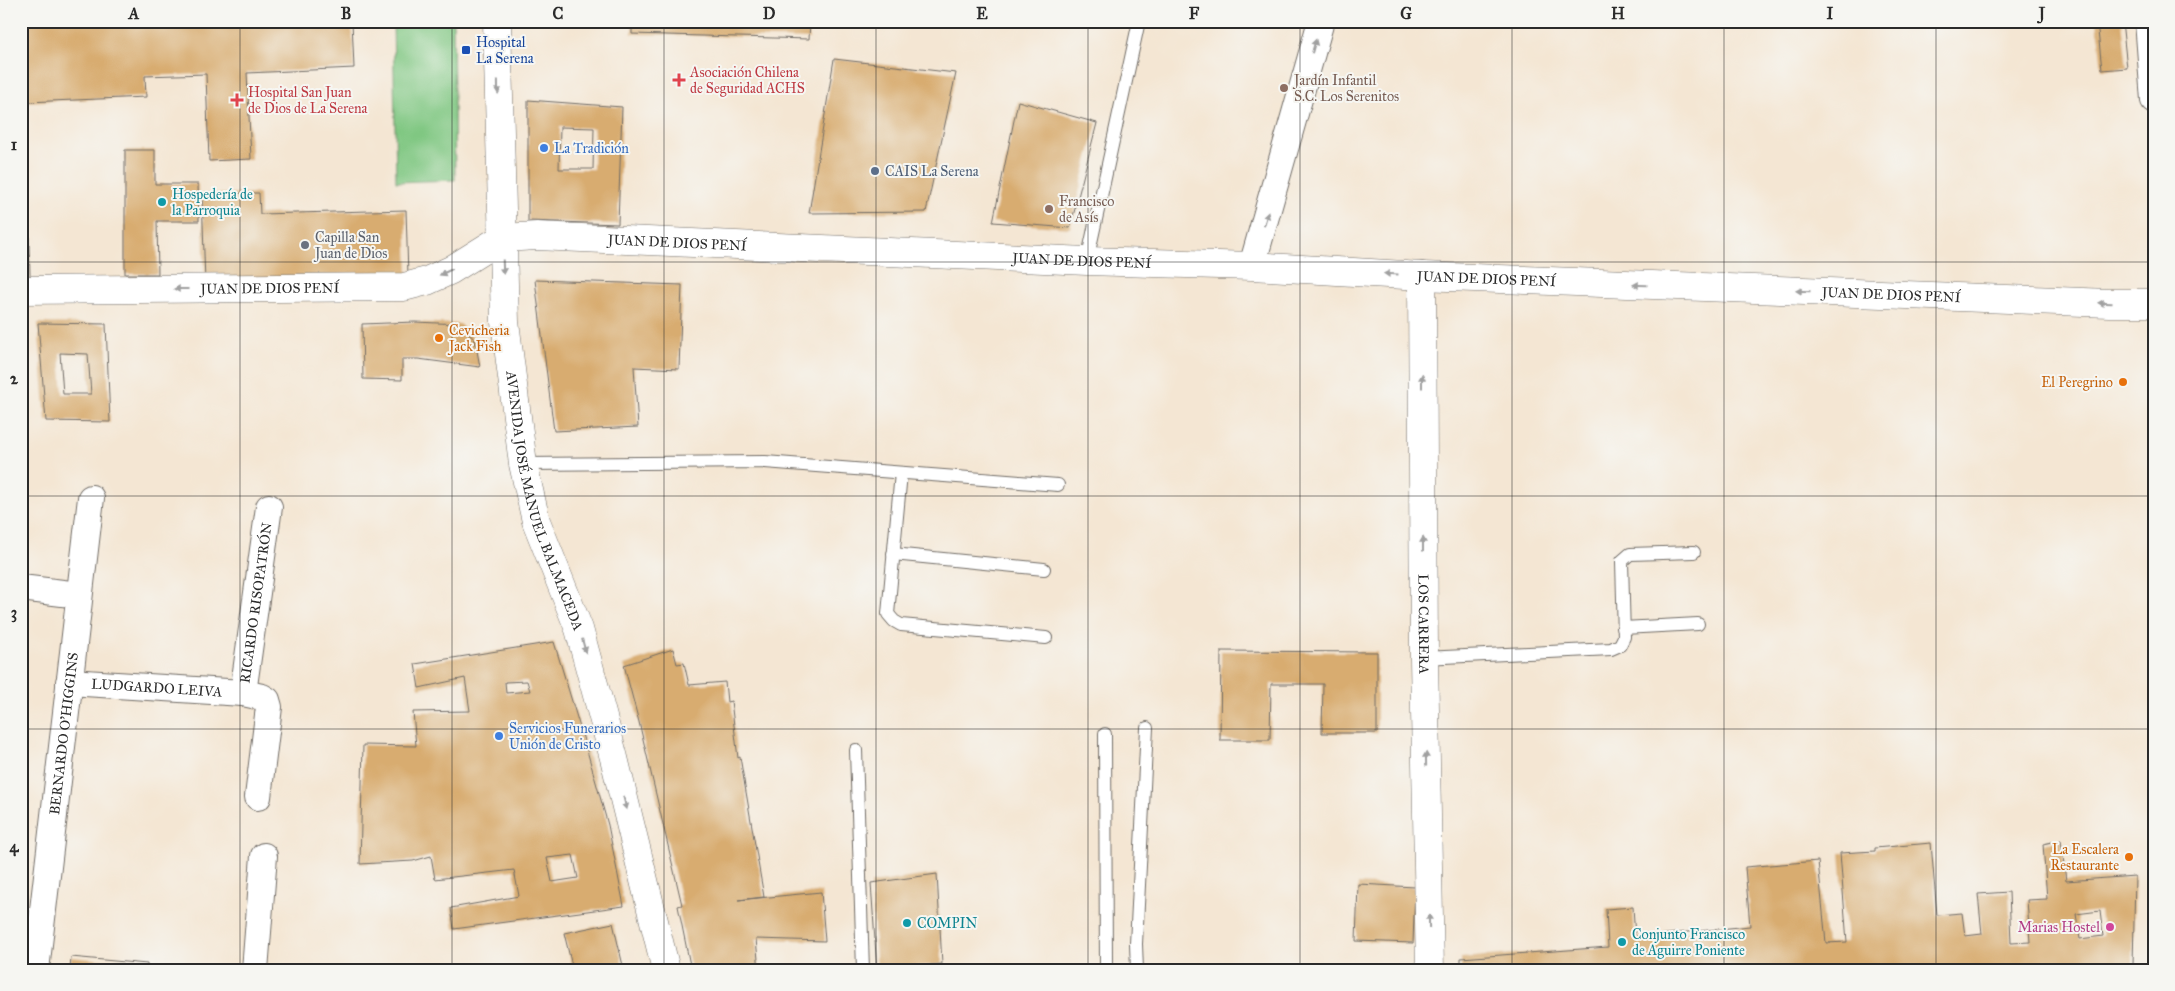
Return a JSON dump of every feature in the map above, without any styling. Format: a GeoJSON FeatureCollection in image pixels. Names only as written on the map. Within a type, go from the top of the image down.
{"type":"FeatureCollection","features":[{"type":"Feature","properties":{"kind":"main road","name":"AVENIDA JOSÉ MANUEL BALMACEDA"},"geometry":{"type":"LineString","coordinates":[[497,21],[505,322],[523,464],[536,521],[579,629],[614,758],[666,970]]}},
{"type":"Feature","properties":{"kind":"main road","name":"JUAN DE DIOS PENÍ"},"geometry":{"type":"LineString","coordinates":[[21,290],[404,287],[427,281],[451,270],[502,238],[537,236],[1087,261],[1252,266],[1422,276],[2110,303],[2154,303]]}},
{"type":"Feature","properties":{"kind":"main road","name":"LOS CARRERA"},"geometry":{"type":"LineString","coordinates":[[1422,276],[1424,658],[1430,970]]}},
{"type":"Feature","properties":{"kind":"street"},"geometry":{"type":"LineString","coordinates":[[1252,266],[1322,21]]}},
{"type":"Feature","properties":{"kind":"street"},"geometry":{"type":"LineString","coordinates":[[2148,21],[2154,100]]}},
{"type":"Feature","properties":{"kind":"street","name":"BERNARDO O'HIGGINS"},"geometry":{"type":"LineString","coordinates":[[36,970],[91,498]]}},
{"type":"Feature","properties":{"kind":"street","name":"RICARDO RISOPATRÓN"},"geometry":{"type":"LineString","coordinates":[[258,797],[269,707],[267,700],[262,697],[243,694],[269,507]]}},
{"type":"Feature","properties":{"kind":"street"},"geometry":{"type":"LineString","coordinates":[[21,588],[80,595]]}},
{"type":"Feature","properties":{"kind":"street","name":"LUDGARDO LEIVA"},"geometry":{"type":"LineString","coordinates":[[69,682],[243,694]]}},
{"type":"Feature","properties":{"kind":"street"},"geometry":{"type":"LineString","coordinates":[[255,970],[264,856]]}},
{"type":"Feature","properties":{"kind":"lane"},"geometry":{"type":"LineString","coordinates":[[1087,261],[1139,21]]}},
{"type":"Feature","properties":{"kind":"lane"},"geometry":{"type":"LineString","coordinates":[[523,464],[765,462],[1058,485]]}},
{"type":"Feature","properties":{"kind":"lane"},"geometry":{"type":"LineString","coordinates":[[901,473],[888,614],[894,621],[901,625],[1046,638]]}},
{"type":"Feature","properties":{"kind":"lane"},"geometry":{"type":"LineString","coordinates":[[1424,658],[1620,646],[1624,637],[1622,560],[1624,556],[1630,554],[1694,552]]}},
{"type":"Feature","properties":{"kind":"lane"},"geometry":{"type":"LineString","coordinates":[[893,554],[1044,570]]}},
{"type":"Feature","properties":{"kind":"lane"},"geometry":{"type":"LineString","coordinates":[[1624,628],[1698,624]]}},
{"type":"Feature","properties":{"kind":"lane"},"geometry":{"type":"LineString","coordinates":[[1137,970],[1147,728]]}},
{"type":"Feature","properties":{"kind":"lane"},"geometry":{"type":"LineString","coordinates":[[1105,734],[1106,970]]}},
{"type":"Feature","properties":{"kind":"lane"},"geometry":{"type":"LineString","coordinates":[[856,750],[863,970]]}},
{"type":"Feature","properties":{"kind":"green space"},"geometry":{"type":"Polygon","coordinates":[[[393,21],[453,21],[455,180],[396,182],[393,21]]]}},
{"type":"Feature","properties":{"kind":"building"},"geometry":{"type":"Polygon","coordinates":[[[21,21],[352,21],[354,68],[247,73],[251,159],[209,161],[206,74],[145,76],[146,97],[27,102],[27,79],[21,80],[21,21]]]}},
{"type":"Feature","properties":{"kind":"building"},"geometry":{"type":"Polygon","coordinates":[[[632,21],[810,21],[809,39],[632,34],[632,21]]]}},
{"type":"Feature","properties":{"kind":"building"},"geometry":{"type":"Polygon","coordinates":[[[2097,21],[2122,21],[2127,68],[2102,70],[2097,21]]]}},
{"type":"Feature","properties":{"kind":"building","name":"CAIS La Serena"},"geometry":{"type":"Polygon","coordinates":[[[834,59],[956,73],[926,212],[809,213],[834,59]]]}},
{"type":"Feature","properties":{"kind":"building","name":"La Tradición"},"geometry":{"type":"Polygon","coordinates":[[[528,100],[622,107],[618,224],[528,221],[528,100]],[[560,127],[559,169],[593,169],[594,128],[560,127]]]}},
{"type":"Feature","properties":{"kind":"building"},"geometry":{"type":"Polygon","coordinates":[[[1018,101],[1097,123],[1070,228],[993,222],[1018,101]]]}},
{"type":"Feature","properties":{"kind":"building","name":"Hospedería de la Parroquia"},"geometry":{"type":"Polygon","coordinates":[[[125,150],[155,150],[155,184],[198,184],[199,221],[157,221],[158,274],[125,274],[125,150]]]}},
{"type":"Feature","properties":{"kind":"building"},"geometry":{"type":"Polygon","coordinates":[[[21,159],[27,159],[30,277],[21,277],[21,159]]]}},
{"type":"Feature","properties":{"kind":"building","name":"Capilla San Juan de Dios"},"geometry":{"type":"Polygon","coordinates":[[[259,193],[260,214],[406,210],[408,276],[205,283],[202,194],[259,193]]]}},
{"type":"Feature","properties":{"kind":"building"},"geometry":{"type":"Polygon","coordinates":[[[535,280],[682,285],[679,369],[634,367],[638,427],[554,431],[535,280]]]}},
{"type":"Feature","properties":{"kind":"building"},"geometry":{"type":"Polygon","coordinates":[[[415,322],[460,324],[475,340],[480,367],[418,359],[402,359],[402,380],[363,379],[362,324],[415,322]]]}},
{"type":"Feature","properties":{"kind":"building"},"geometry":{"type":"Polygon","coordinates":[[[38,323],[106,324],[110,422],[46,421],[38,323]],[[60,353],[63,394],[91,394],[88,354],[60,353]]]}},
{"type":"Feature","properties":{"kind":"building"},"geometry":{"type":"Polygon","coordinates":[[[554,642],[608,825],[624,906],[454,929],[451,908],[519,896],[514,870],[435,879],[431,856],[413,861],[360,864],[363,745],[416,746],[413,712],[470,711],[465,678],[419,688],[415,664],[554,642]],[[527,681],[505,682],[506,693],[530,691],[527,681]],[[573,855],[547,858],[552,882],[578,878],[573,855]]]}},
{"type":"Feature","properties":{"kind":"building"},"geometry":{"type":"Polygon","coordinates":[[[673,649],[677,664],[684,663],[689,685],[725,682],[727,702],[731,701],[738,758],[740,757],[764,897],[738,900],[821,892],[825,941],[756,939],[759,970],[691,970],[678,906],[682,905],[624,665],[673,649]]]}},
{"type":"Feature","properties":{"kind":"building"},"geometry":{"type":"Polygon","coordinates":[[[1221,651],[1377,652],[1377,733],[1322,733],[1323,684],[1271,684],[1270,740],[1220,740],[1221,651]]]}},
{"type":"Feature","properties":{"kind":"building"},"geometry":{"type":"Polygon","coordinates":[[[2061,840],[2066,881],[2135,876],[2133,965],[2077,970],[1461,970],[1461,958],[1608,947],[1606,909],[1633,907],[1635,937],[1750,926],[1745,867],[1818,861],[1826,943],[1847,942],[1840,853],[1875,851],[1875,848],[1931,843],[1937,915],[1962,913],[1965,936],[1982,934],[1978,894],[2009,892],[2011,943],[2030,942],[2027,900],[2047,899],[2043,844],[2061,840]],[[2100,911],[2076,914],[2080,939],[2103,936],[2100,911]]]}},
{"type":"Feature","properties":{"kind":"building","name":"COMPIN"},"geometry":{"type":"Polygon","coordinates":[[[937,874],[942,964],[877,970],[871,883],[937,874]]]}},
{"type":"Feature","properties":{"kind":"building"},"geometry":{"type":"Polygon","coordinates":[[[1358,884],[1415,887],[1413,943],[1356,941],[1358,884]]]}},
{"type":"Feature","properties":{"kind":"building"},"geometry":{"type":"Polygon","coordinates":[[[613,923],[624,970],[573,970],[564,933],[613,923]]]}},
{"type":"Feature","properties":{"kind":"building"},"geometry":{"type":"Polygon","coordinates":[[[71,957],[147,964],[147,970],[70,970],[71,957]]]}},
{"type":"Feature","properties":{"kind":"place","name":"Hospital La Serena"},"geometry":{"type":"Point","coordinates":[466,50]}},
{"type":"Feature","properties":{"kind":"place","name":"Asociación Chilena de Seguridad ACHS"},"geometry":{"type":"Point","coordinates":[679,80]}},
{"type":"Feature","properties":{"kind":"place","name":"Jardín Infantil S.C. Los Serenitos"},"geometry":{"type":"Point","coordinates":[1284,88]}},
{"type":"Feature","properties":{"kind":"place","name":"Hospital San Juan de Dios de La Serena"},"geometry":{"type":"Point","coordinates":[237,100]}},
{"type":"Feature","properties":{"kind":"place","name":"La Tradición"},"geometry":{"type":"Point","coordinates":[544,148]}},
{"type":"Feature","properties":{"kind":"place","name":"CAIS La Serena"},"geometry":{"type":"Point","coordinates":[875,171]}},
{"type":"Feature","properties":{"kind":"place","name":"Hospedería de la Parroquia"},"geometry":{"type":"Point","coordinates":[162,202]}},
{"type":"Feature","properties":{"kind":"place","name":"Francisco de Asís"},"geometry":{"type":"Point","coordinates":[1049,209]}},
{"type":"Feature","properties":{"kind":"place","name":"Capilla San Juan de Dios"},"geometry":{"type":"Point","coordinates":[305,245]}},
{"type":"Feature","properties":{"kind":"place","name":"Cevicheria Jack Fish"},"geometry":{"type":"Point","coordinates":[439,338]}},
{"type":"Feature","properties":{"kind":"place","name":"El Peregrino"},"geometry":{"type":"Point","coordinates":[2123,382]}},
{"type":"Feature","properties":{"kind":"place","name":"Servicios Funerarios Unión de Cristo"},"geometry":{"type":"Point","coordinates":[499,736]}},
{"type":"Feature","properties":{"kind":"place","name":"La Escalera Restaurante"},"geometry":{"type":"Point","coordinates":[2129,857]}},
{"type":"Feature","properties":{"kind":"place","name":"COMPIN"},"geometry":{"type":"Point","coordinates":[907,923]}},
{"type":"Feature","properties":{"kind":"place","name":"Marias Hostel"},"geometry":{"type":"Point","coordinates":[2110,927]}},
{"type":"Feature","properties":{"kind":"place","name":"Conjunto Francisco de Aguirre Poniente"},"geometry":{"type":"Point","coordinates":[1622,942]}}]}
